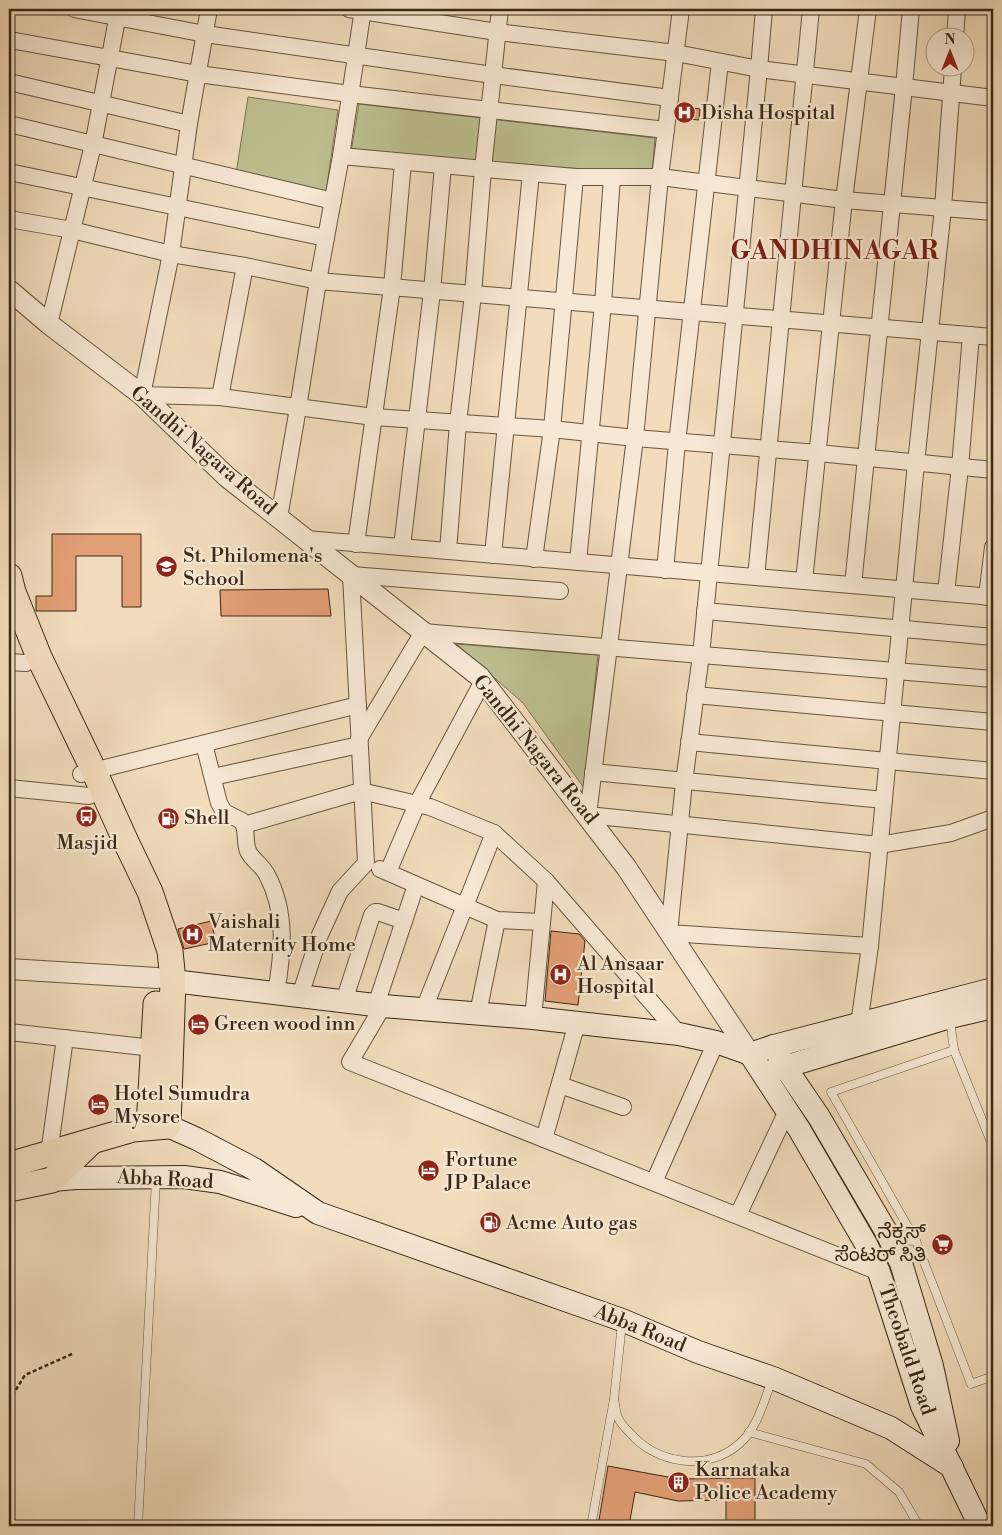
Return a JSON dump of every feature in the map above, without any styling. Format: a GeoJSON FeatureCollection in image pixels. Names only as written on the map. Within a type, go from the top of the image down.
{"type":"FeatureCollection","features":[{"type":"Feature","properties":{"kind":"main road"},"geometry":{"type":"LineString","coordinates":[[9,576],[88,781],[97,817],[135,896],[155,958],[165,979],[158,1126]]}},
{"type":"Feature","properties":{"kind":"main road"},"geometry":{"type":"LineString","coordinates":[[9,620],[18,663],[88,781]]}},
{"type":"Feature","properties":{"kind":"main road"},"geometry":{"type":"LineString","coordinates":[[165,979],[379,1005],[533,1018],[679,1034],[716,1042],[750,1054],[774,1046],[993,989]]}},
{"type":"Feature","properties":{"kind":"main road"},"geometry":{"type":"LineString","coordinates":[[158,1126],[153,1048],[165,979]]}},
{"type":"Feature","properties":{"kind":"main road"},"geometry":{"type":"LineString","coordinates":[[762,1074],[950,1017],[993,1007]]}},
{"type":"Feature","properties":{"kind":"main road","name":"Theobald Road"},"geometry":{"type":"LineString","coordinates":[[774,1046],[891,1240],[901,1263],[932,1366],[952,1467]]}},
{"type":"Feature","properties":{"kind":"main road","name":"Theobald Road"},"geometry":{"type":"LineString","coordinates":[[750,1054],[787,1110],[866,1244],[879,1272],[922,1406],[980,1526]]}},
{"type":"Feature","properties":{"kind":"main road"},"geometry":{"type":"LineString","coordinates":[[9,1165],[133,1129],[158,1126]]}},
{"type":"Feature","properties":{"kind":"main road","name":"Abba Road"},"geometry":{"type":"LineString","coordinates":[[158,1126],[197,1139],[254,1169],[318,1213]]}},
{"type":"Feature","properties":{"kind":"main road"},"geometry":{"type":"LineString","coordinates":[[52,1180],[93,1141]]}},
{"type":"Feature","properties":{"kind":"main road","name":"Abba Road"},"geometry":{"type":"LineString","coordinates":[[9,1189],[52,1180],[76,1178],[184,1177],[220,1182],[318,1213],[622,1320],[698,1352],[773,1378],[891,1428],[952,1467]]}},
{"type":"Feature","properties":{"kind":"street"},"geometry":{"type":"LineString","coordinates":[[74,9],[118,13],[205,34],[670,98]]}},
{"type":"Feature","properties":{"kind":"street"},"geometry":{"type":"LineString","coordinates":[[209,9],[189,124],[171,254],[142,395],[220,397],[374,417],[552,429],[677,442],[818,452],[993,470]]}},
{"type":"Feature","properties":{"kind":"street"},"geometry":{"type":"LineString","coordinates":[[279,518],[318,281],[341,156],[356,56],[359,9],[497,32],[676,53],[759,69],[993,98]]}},
{"type":"Feature","properties":{"kind":"street"},"geometry":{"type":"LineString","coordinates":[[448,551],[458,423],[473,294],[483,169],[500,9]]}},
{"type":"Feature","properties":{"kind":"street"},"geometry":{"type":"LineString","coordinates":[[681,9],[660,177],[635,438],[588,815],[879,845],[951,833],[993,818]]}},
{"type":"Feature","properties":{"kind":"street"},"geometry":{"type":"LineString","coordinates":[[764,9],[701,655],[684,782],[669,933],[870,946]]}},
{"type":"Feature","properties":{"kind":"street"},"geometry":{"type":"LineString","coordinates":[[756,577],[811,9]]}},
{"type":"Feature","properties":{"kind":"street"},"geometry":{"type":"LineString","coordinates":[[804,581],[844,200],[868,9]]}},
{"type":"Feature","properties":{"kind":"street"},"geometry":{"type":"LineString","coordinates":[[853,586],[911,9]]}},
{"type":"Feature","properties":{"kind":"street"},"geometry":{"type":"LineString","coordinates":[[956,28],[957,9]]}},
{"type":"Feature","properties":{"kind":"street"},"geometry":{"type":"LineString","coordinates":[[49,324],[93,145],[118,13]]}},
{"type":"Feature","properties":{"kind":"street"},"geometry":{"type":"LineString","coordinates":[[9,44],[10,40],[198,74],[350,94],[666,130]]}},
{"type":"Feature","properties":{"kind":"street"},"geometry":{"type":"LineString","coordinates":[[665,570],[677,442],[720,62]]}},
{"type":"Feature","properties":{"kind":"street"},"geometry":{"type":"LineString","coordinates":[[859,1025],[870,946],[916,462],[943,208],[951,78]]}},
{"type":"Feature","properties":{"kind":"street"},"geometry":{"type":"LineString","coordinates":[[9,82],[189,124]]}},
{"type":"Feature","properties":{"kind":"street"},"geometry":{"type":"LineString","coordinates":[[9,124],[333,201]]}},
{"type":"Feature","properties":{"kind":"street"},"geometry":{"type":"LineString","coordinates":[[341,156],[575,177],[660,177],[844,200],[993,212]]}},
{"type":"Feature","properties":{"kind":"street"},"geometry":{"type":"LineString","coordinates":[[356,544],[392,288],[404,162]]}},
{"type":"Feature","properties":{"kind":"street"},"geometry":{"type":"LineString","coordinates":[[402,548],[432,291],[443,166]]}},
{"type":"Feature","properties":{"kind":"street"},"geometry":{"type":"LineString","coordinates":[[9,172],[326,238]]}},
{"type":"Feature","properties":{"kind":"street"},"geometry":{"type":"LineString","coordinates":[[492,555],[531,172]]}},
{"type":"Feature","properties":{"kind":"street"},"geometry":{"type":"LineString","coordinates":[[534,558],[552,429],[575,177]]}},
{"type":"Feature","properties":{"kind":"street"},"geometry":{"type":"LineString","coordinates":[[578,562],[603,304],[612,177]]}},
{"type":"Feature","properties":{"kind":"street"},"geometry":{"type":"LineString","coordinates":[[9,219],[72,230],[171,254],[245,266],[318,281],[993,337]]}},
{"type":"Feature","properties":{"kind":"street"},"geometry":{"type":"LineString","coordinates":[[220,397],[245,266]]}},
{"type":"Feature","properties":{"kind":"street","name":"Gandhi Nagara Road"},"geometry":{"type":"LineString","coordinates":[[9,290],[49,324],[142,395],[227,477],[483,681],[588,815],[626,867],[750,1054]]}},
{"type":"Feature","properties":{"kind":"street"},"geometry":{"type":"LineString","coordinates":[[946,593],[960,467],[971,335]]}},
{"type":"Feature","properties":{"kind":"street"},"geometry":{"type":"LineString","coordinates":[[306,540],[990,597],[993,547]]}},
{"type":"Feature","properties":{"kind":"street"},"geometry":{"type":"LineString","coordinates":[[300,996],[319,937],[340,891],[366,863],[351,575],[560,591]]}},
{"type":"Feature","properties":{"kind":"street"},"geometry":{"type":"LineString","coordinates":[[705,611],[993,637]]}},
{"type":"Feature","properties":{"kind":"street"},"geometry":{"type":"LineString","coordinates":[[212,777],[359,742],[423,632],[993,679]]}},
{"type":"Feature","properties":{"kind":"street"},"geometry":{"type":"LineString","coordinates":[[388,872],[417,804],[483,681]]}},
{"type":"Feature","properties":{"kind":"street"},"geometry":{"type":"LineString","coordinates":[[696,695],[993,722]]}},
{"type":"Feature","properties":{"kind":"street"},"geometry":{"type":"LineString","coordinates":[[9,788],[88,781],[204,744],[358,705]]}},
{"type":"Feature","properties":{"kind":"street"},"geometry":{"type":"LineString","coordinates":[[689,742],[993,771]]}},
{"type":"Feature","properties":{"kind":"street"},"geometry":{"type":"LineString","coordinates":[[204,744],[219,803],[224,812],[239,818],[244,825],[248,852],[266,873],[276,893],[280,908],[282,955],[276,993]]}},
{"type":"Feature","properties":{"kind":"street"},"geometry":{"type":"LineString","coordinates":[[592,772],[884,800]]}},
{"type":"Feature","properties":{"kind":"street"},"geometry":{"type":"LineString","coordinates":[[244,825],[361,791],[430,807],[494,833],[546,880],[679,1034]]}},
{"type":"Feature","properties":{"kind":"street"},"geometry":{"type":"LineString","coordinates":[[424,1009],[494,833]]}},
{"type":"Feature","properties":{"kind":"street"},"geometry":{"type":"LineString","coordinates":[[366,863],[498,920],[542,922]]}},
{"type":"Feature","properties":{"kind":"street"},"geometry":{"type":"LineString","coordinates":[[533,1018],[546,880]]}},
{"type":"Feature","properties":{"kind":"street"},"geometry":{"type":"LineString","coordinates":[[416,885],[379,1005],[350,1062],[879,1272]]}},
{"type":"Feature","properties":{"kind":"street"},"geometry":{"type":"LineString","coordinates":[[344,1001],[372,915],[378,912],[404,921]]}},
{"type":"Feature","properties":{"kind":"street"},"geometry":{"type":"LineString","coordinates":[[478,1013],[498,920]]}},
{"type":"Feature","properties":{"kind":"street"},"geometry":{"type":"LineString","coordinates":[[9,969],[165,979]]}},
{"type":"Feature","properties":{"kind":"street"},"geometry":{"type":"LineString","coordinates":[[544,1139],[576,1023]]}},
{"type":"Feature","properties":{"kind":"street"},"geometry":{"type":"LineString","coordinates":[[9,1032],[153,1048]]}},
{"type":"Feature","properties":{"kind":"street"},"geometry":{"type":"LineString","coordinates":[[49,1154],[65,1038]]}},
{"type":"Feature","properties":{"kind":"street"},"geometry":{"type":"LineString","coordinates":[[654,1182],[716,1042]]}},
{"type":"Feature","properties":{"kind":"street"},"geometry":{"type":"LineString","coordinates":[[560,1085],[624,1107]]}},
{"type":"Feature","properties":{"kind":"street"},"geometry":{"type":"LineString","coordinates":[[738,1216],[787,1110]]}},
{"type":"Feature","properties":{"kind":"lane"},"geometry":{"type":"LineString","coordinates":[[950,1017],[954,1050],[993,1147]]}},
{"type":"Feature","properties":{"kind":"lane"},"geometry":{"type":"LineString","coordinates":[[954,1050],[831,1092],[916,1241],[971,1384],[993,1376]]}},
{"type":"Feature","properties":{"kind":"lane"},"geometry":{"type":"LineString","coordinates":[[138,1526],[156,1177]]}},
{"type":"Feature","properties":{"kind":"lane"},"geometry":{"type":"LineString","coordinates":[[891,1240],[916,1241]]}},
{"type":"Feature","properties":{"kind":"lane"},"geometry":{"type":"LineString","coordinates":[[591,1526],[614,1400],[622,1320]]}},
{"type":"Feature","properties":{"kind":"lane"},"geometry":{"type":"LineString","coordinates":[[614,1400],[618,1418],[633,1437],[652,1452],[673,1459],[697,1462],[715,1458],[741,1442],[757,1418],[773,1378]]}},
{"type":"Feature","properties":{"kind":"lane"},"geometry":{"type":"LineString","coordinates":[[749,1432],[866,1464],[900,1492],[919,1526]]}},
{"type":"Feature","properties":{"kind":"path"},"geometry":{"type":"LineString","coordinates":[[9,1401],[25,1375],[72,1354]]}},
{"type":"Feature","properties":{"kind":"green space"},"geometry":{"type":"Polygon","coordinates":[[[248,97],[338,110],[326,192],[236,174],[248,97]]]}},
{"type":"Feature","properties":{"kind":"green space"},"geometry":{"type":"Polygon","coordinates":[[[359,104],[655,138],[652,174],[351,152],[359,104]]]}},
{"type":"Feature","properties":{"kind":"green space"},"geometry":{"type":"Polygon","coordinates":[[[456,644],[598,655],[584,788],[523,703],[456,644]]]}},
{"type":"Feature","properties":{"kind":"building"},"geometry":{"type":"Polygon","coordinates":[[[679,106],[700,109],[699,120],[678,118],[679,106]]]}},
{"type":"Feature","properties":{"kind":"building"},"geometry":{"type":"Polygon","coordinates":[[[52,534],[141,534],[141,607],[122,607],[122,556],[76,556],[76,611],[36,611],[36,596],[52,596],[52,534]]]}},
{"type":"Feature","properties":{"kind":"building"},"geometry":{"type":"Polygon","coordinates":[[[328,589],[331,616],[221,616],[220,590],[328,589]]]}},
{"type":"Feature","properties":{"kind":"building"},"geometry":{"type":"Polygon","coordinates":[[[211,921],[216,942],[184,949],[178,929],[211,921]]]}},
{"type":"Feature","properties":{"kind":"building"},"geometry":{"type":"Polygon","coordinates":[[[551,931],[579,934],[585,941],[578,1005],[545,1001],[551,931]]]}},
{"type":"Feature","properties":{"kind":"building","name":"Karnataka Police Academy"},"geometry":{"type":"Polygon","coordinates":[[[608,1466],[679,1479],[755,1478],[755,1526],[726,1526],[726,1500],[678,1501],[635,1492],[629,1526],[598,1526],[608,1466]]]}},
{"type":"Feature","properties":{"kind":"place","name":"Disha Hospital"},"geometry":{"type":"Point","coordinates":[685,113]}},
{"type":"Feature","properties":{"kind":"place","name":"St. Philomena's School"},"geometry":{"type":"Point","coordinates":[167,567]}},
{"type":"Feature","properties":{"kind":"place","name":"Masjid"},"geometry":{"type":"Point","coordinates":[87,817]}},
{"type":"Feature","properties":{"kind":"place","name":"Shell"},"geometry":{"type":"Point","coordinates":[168,818]}},
{"type":"Feature","properties":{"kind":"place","name":"Vaishali Maternity Home"},"geometry":{"type":"Point","coordinates":[192,934]}},
{"type":"Feature","properties":{"kind":"place","name":"Al Ansaar Hospital"},"geometry":{"type":"Point","coordinates":[561,975]}},
{"type":"Feature","properties":{"kind":"place","name":"Green wood inn"},"geometry":{"type":"Point","coordinates":[198,1024]}},
{"type":"Feature","properties":{"kind":"place","name":"Hotel Sumudra Mysore"},"geometry":{"type":"Point","coordinates":[98,1105]}},
{"type":"Feature","properties":{"kind":"place","name":"Fortune JP Palace"},"geometry":{"type":"Point","coordinates":[429,1171]}},
{"type":"Feature","properties":{"kind":"place","name":"Acme Auto gas"},"geometry":{"type":"Point","coordinates":[490,1223]}},
{"type":"Feature","properties":{"kind":"place","name":"ನೆಕ್ಸಸ್ ಸೆಂಟರ್ ಸಿತಿ"},"geometry":{"type":"Point","coordinates":[942,1244]}},
{"type":"Feature","properties":{"kind":"place","name":"Karnataka Police Academy"},"geometry":{"type":"Point","coordinates":[679,1482]}},
{"type":"Feature","properties":{"kind":"district","name":"GANDHINAGAR"},"geometry":{"type":"Point","coordinates":[835,251]}}]}
